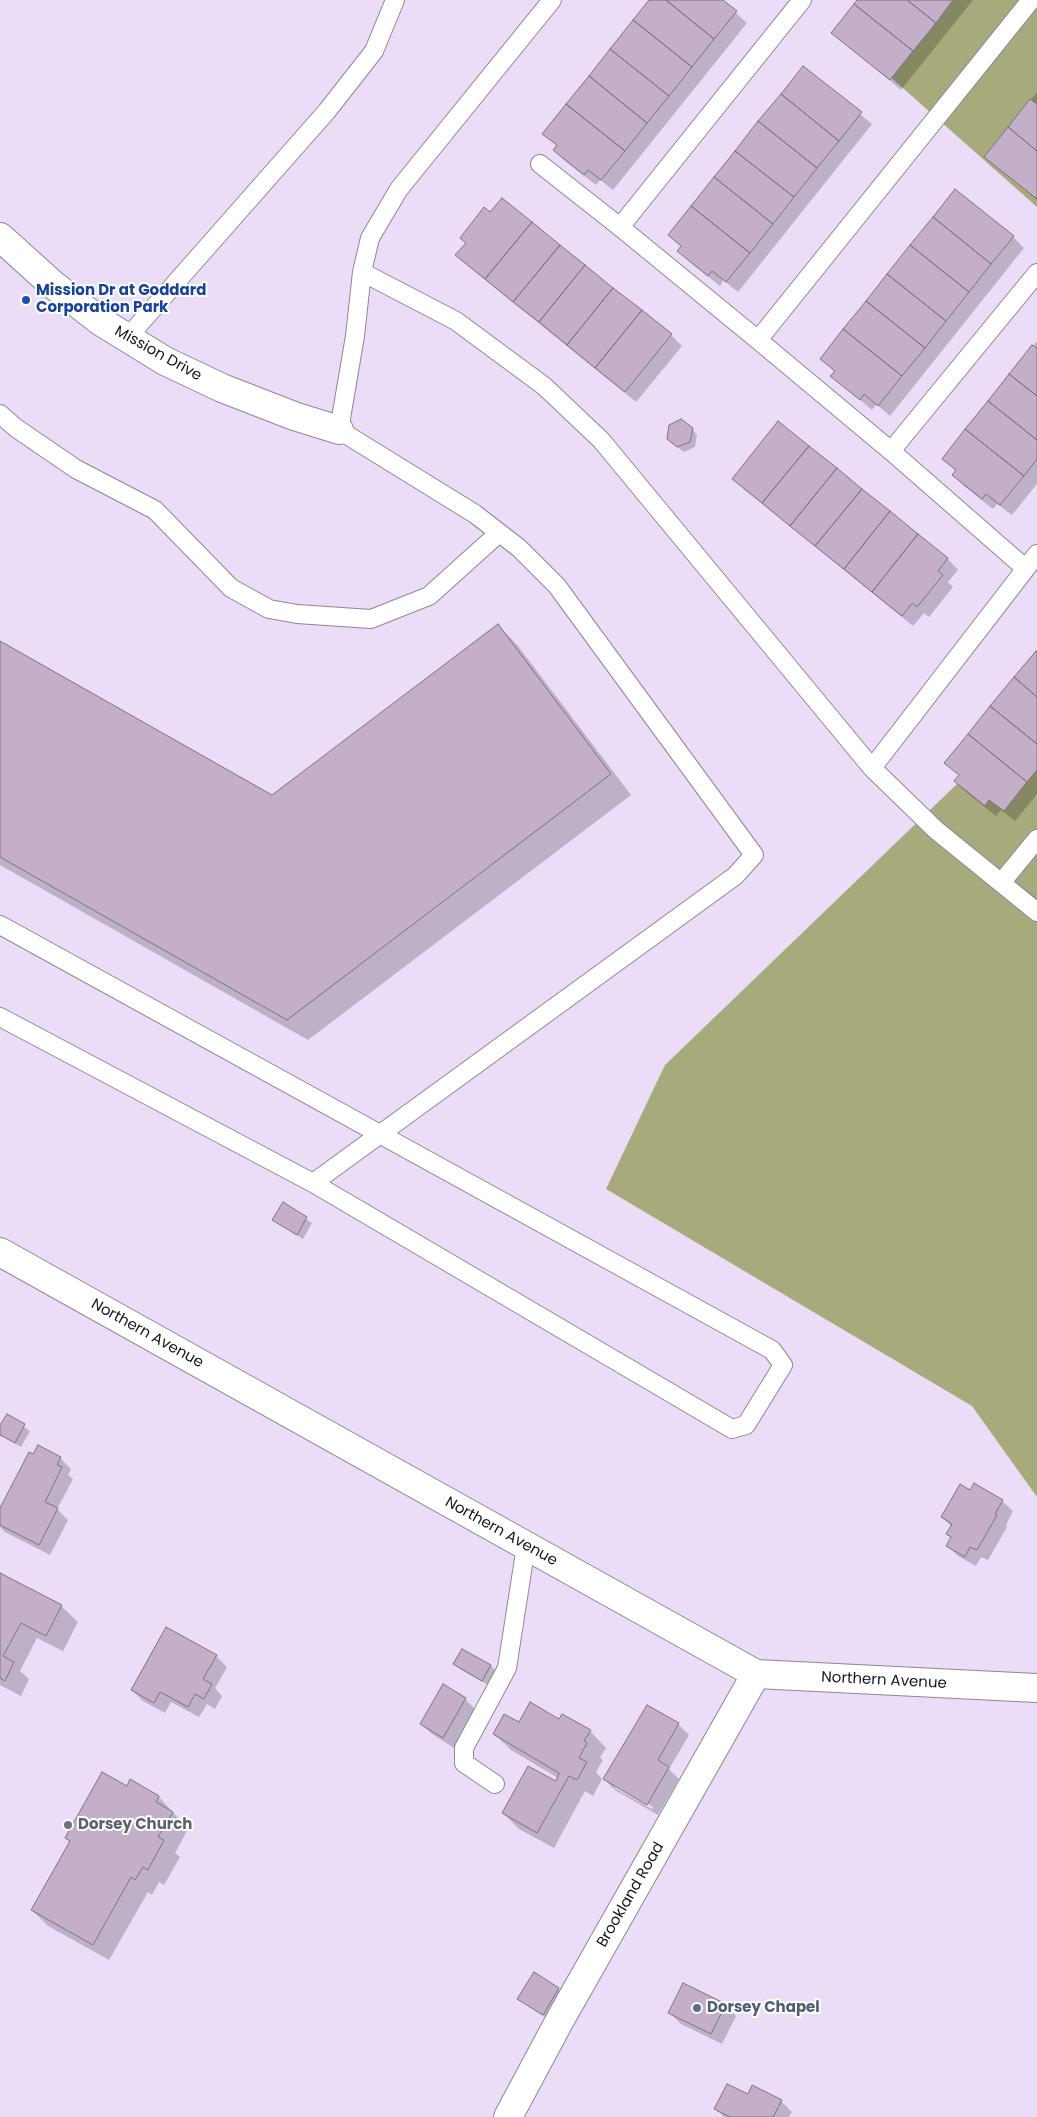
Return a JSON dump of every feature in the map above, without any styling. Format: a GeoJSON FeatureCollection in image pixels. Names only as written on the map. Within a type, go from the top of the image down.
{"type":"FeatureCollection","features":[{"type":"Feature","properties":{"kind":"street","name":"Mission Drive"},"geometry":{"type":"LineString","coordinates":[[0,237],[51,283],[100,321],[165,361],[222,388],[294,416],[339,430]]}},
{"type":"Feature","properties":{"kind":"street","name":"Northern Avenue"},"geometry":{"type":"LineString","coordinates":[[0,1252],[756,1674],[1037,1688]]}},
{"type":"Feature","properties":{"kind":"street","name":"Brookland Road"},"geometry":{"type":"LineString","coordinates":[[508,2117],[561,2018],[756,1674]]}},
{"type":"Feature","properties":{"kind":"lane"},"geometry":{"type":"LineString","coordinates":[[127,338],[332,104],[374,51],[395,0]]}},
{"type":"Feature","properties":{"kind":"lane"},"geometry":{"type":"LineString","coordinates":[[313,1182],[735,876],[754,855],[557,586],[519,548],[475,514],[425,481],[339,430],[356,326],[362,272],[370,238],[399,189],[552,0]]}},
{"type":"Feature","properties":{"kind":"lane"},"geometry":{"type":"LineString","coordinates":[[620,226],[802,0]]}},
{"type":"Feature","properties":{"kind":"lane"},"geometry":{"type":"LineString","coordinates":[[758,340],[1031,0]]}},
{"type":"Feature","properties":{"kind":"lane"},"geometry":{"type":"LineString","coordinates":[[540,164],[620,226],[758,340],[891,451],[1025,568]]}},
{"type":"Feature","properties":{"kind":"lane"},"geometry":{"type":"LineString","coordinates":[[362,272],[464,327],[544,386],[601,440],[872,768],[936,830],[1037,912]]}},
{"type":"Feature","properties":{"kind":"lane"},"geometry":{"type":"LineString","coordinates":[[891,451],[1037,273]]}},
{"type":"Feature","properties":{"kind":"lane"},"geometry":{"type":"LineString","coordinates":[[0,414],[16,428],[76,469],[155,510],[231,588],[269,608],[297,614],[371,619],[430,596],[499,533]]}},
{"type":"Feature","properties":{"kind":"lane"},"geometry":{"type":"LineString","coordinates":[[872,768],[1037,554]]}},
{"type":"Feature","properties":{"kind":"lane"},"geometry":{"type":"LineString","coordinates":[[1001,883],[1037,839]]}},
{"type":"Feature","properties":{"kind":"lane"},"geometry":{"type":"LineString","coordinates":[[0,925],[772,1350],[783,1365],[746,1425],[732,1429],[313,1182],[0,1017]]}},
{"type":"Feature","properties":{"kind":"lane"},"geometry":{"type":"LineString","coordinates":[[496,1784],[464,1763],[464,1748],[508,1668],[526,1546]]}},
{"type":"Feature","properties":{"kind":"green space"},"geometry":{"type":"Polygon","coordinates":[[[944,0],[1037,0],[1037,207],[860,50],[944,0]]]}},
{"type":"Feature","properties":{"kind":"green space"},"geometry":{"type":"Polygon","coordinates":[[[1037,707],[1037,1497],[972,1406],[606,1189],[665,1065],[1037,707]]]}},
{"type":"Feature","properties":{"kind":"building"},"geometry":{"type":"Polygon","coordinates":[[[649,0],[666,0],[714,39],[692,67],[633,20],[649,0]]]}},
{"type":"Feature","properties":{"kind":"building"},"geometry":{"type":"Polygon","coordinates":[[[666,0],[723,0],[737,11],[714,39],[666,0]]]}},
{"type":"Feature","properties":{"kind":"building"},"geometry":{"type":"Polygon","coordinates":[[[857,0],[907,0],[936,23],[913,51],[854,4],[857,0]]]}},
{"type":"Feature","properties":{"kind":"building"},"geometry":{"type":"Polygon","coordinates":[[[907,0],[953,0],[936,23],[907,0]]]}},
{"type":"Feature","properties":{"kind":"building"},"geometry":{"type":"Polygon","coordinates":[[[854,4],[913,51],[890,80],[831,33],[854,4]]]}},
{"type":"Feature","properties":{"kind":"building"},"geometry":{"type":"Polygon","coordinates":[[[633,20],[692,67],[669,96],[610,49],[633,20]]]}},
{"type":"Feature","properties":{"kind":"building"},"geometry":{"type":"Polygon","coordinates":[[[610,49],[669,96],[647,123],[589,76],[610,49]]]}},
{"type":"Feature","properties":{"kind":"building"},"geometry":{"type":"Polygon","coordinates":[[[803,66],[862,112],[839,141],[781,94],[803,66]]]}},
{"type":"Feature","properties":{"kind":"building"},"geometry":{"type":"Polygon","coordinates":[[[589,76],[647,123],[625,151],[566,104],[589,76]]]}},
{"type":"Feature","properties":{"kind":"building"},"geometry":{"type":"Polygon","coordinates":[[[781,94],[839,141],[817,168],[758,121],[781,94]]]}},
{"type":"Feature","properties":{"kind":"building"},"geometry":{"type":"Polygon","coordinates":[[[1030,99],[1037,104],[1037,151],[1008,127],[1030,99]]]}},
{"type":"Feature","properties":{"kind":"building"},"geometry":{"type":"Polygon","coordinates":[[[566,104],[625,151],[601,180],[588,170],[584,175],[553,150],[557,145],[542,134],[566,104]]]}},
{"type":"Feature","properties":{"kind":"building"},"geometry":{"type":"Polygon","coordinates":[[[758,121],[817,168],[794,197],[735,151],[758,121]]]}},
{"type":"Feature","properties":{"kind":"building"},"geometry":{"type":"Polygon","coordinates":[[[1008,127],[1037,151],[1037,199],[984,157],[1008,127]]]}},
{"type":"Feature","properties":{"kind":"building"},"geometry":{"type":"Polygon","coordinates":[[[735,151],[794,197],[773,224],[714,177],[735,151]]]}},
{"type":"Feature","properties":{"kind":"building"},"geometry":{"type":"Polygon","coordinates":[[[714,177],[773,224],[750,253],[691,206],[714,177]]]}},
{"type":"Feature","properties":{"kind":"building"},"geometry":{"type":"Polygon","coordinates":[[[955,189],[1014,236],[991,264],[933,217],[955,189]]]}},
{"type":"Feature","properties":{"kind":"building"},"geometry":{"type":"Polygon","coordinates":[[[502,198],[532,222],[485,279],[455,255],[466,243],[460,238],[484,207],[490,212],[502,198]]]}},
{"type":"Feature","properties":{"kind":"building"},"geometry":{"type":"Polygon","coordinates":[[[691,206],[750,253],[726,282],[712,271],[708,276],[677,251],[681,246],[668,235],[691,206]]]}},
{"type":"Feature","properties":{"kind":"building"},"geometry":{"type":"Polygon","coordinates":[[[933,217],[991,264],[969,292],[910,245],[933,217]]]}},
{"type":"Feature","properties":{"kind":"building"},"geometry":{"type":"Polygon","coordinates":[[[532,222],[560,245],[513,302],[485,279],[532,222]]]}},
{"type":"Feature","properties":{"kind":"building"},"geometry":{"type":"Polygon","coordinates":[[[560,245],[585,265],[539,322],[513,302],[560,245]]]}},
{"type":"Feature","properties":{"kind":"building"},"geometry":{"type":"Polygon","coordinates":[[[910,245],[969,292],[946,321],[887,274],[910,245]]]}},
{"type":"Feature","properties":{"kind":"building"},"geometry":{"type":"Polygon","coordinates":[[[585,265],[613,288],[567,345],[539,322],[585,265]]]}},
{"type":"Feature","properties":{"kind":"building"},"geometry":{"type":"Polygon","coordinates":[[[887,274],[946,321],[925,348],[866,301],[887,274]]]}},
{"type":"Feature","properties":{"kind":"building"},"geometry":{"type":"Polygon","coordinates":[[[613,288],[642,310],[595,368],[567,345],[613,288]]]}},
{"type":"Feature","properties":{"kind":"building"},"geometry":{"type":"Polygon","coordinates":[[[866,301],[925,348],[902,376],[843,329],[866,301]]]}},
{"type":"Feature","properties":{"kind":"building"},"geometry":{"type":"Polygon","coordinates":[[[642,310],[672,334],[625,392],[595,368],[642,310]]]}},
{"type":"Feature","properties":{"kind":"building"},"geometry":{"type":"Polygon","coordinates":[[[843,329],[902,376],[878,406],[864,394],[860,400],[830,376],[835,371],[820,359],[843,329]]]}},
{"type":"Feature","properties":{"kind":"building"},"geometry":{"type":"Polygon","coordinates":[[[1032,345],[1037,348],[1037,396],[1009,374],[1032,345]]]}},
{"type":"Feature","properties":{"kind":"building"},"geometry":{"type":"Polygon","coordinates":[[[1009,374],[1037,396],[1037,440],[988,401],[1009,374]]]}},
{"type":"Feature","properties":{"kind":"building"},"geometry":{"type":"Polygon","coordinates":[[[988,401],[1037,440],[1037,459],[1024,476],[965,429],[988,401]]]}},
{"type":"Feature","properties":{"kind":"building"},"geometry":{"type":"Polygon","coordinates":[[[681,419],[693,428],[690,442],[677,447],[667,439],[669,425],[681,419]]]}},
{"type":"Feature","properties":{"kind":"building"},"geometry":{"type":"Polygon","coordinates":[[[778,421],[809,446],[762,503],[732,479],[778,421]]]}},
{"type":"Feature","properties":{"kind":"building"},"geometry":{"type":"Polygon","coordinates":[[[965,429],[1024,476],[1000,505],[986,494],[982,499],[952,475],[956,470],[942,459],[965,429]]]}},
{"type":"Feature","properties":{"kind":"building"},"geometry":{"type":"Polygon","coordinates":[[[809,446],[837,468],[790,526],[762,503],[809,446]]]}},
{"type":"Feature","properties":{"kind":"building"},"geometry":{"type":"Polygon","coordinates":[[[837,468],[862,489],[815,546],[790,526],[837,468]]]}},
{"type":"Feature","properties":{"kind":"building"},"geometry":{"type":"Polygon","coordinates":[[[862,489],[890,511],[844,569],[815,546],[862,489]]]}},
{"type":"Feature","properties":{"kind":"building"},"geometry":{"type":"Polygon","coordinates":[[[890,511],[918,534],[872,592],[844,569],[890,511]]]}},
{"type":"Feature","properties":{"kind":"building"},"geometry":{"type":"Polygon","coordinates":[[[918,534],[948,558],[938,571],[943,575],[917,607],[912,603],[902,616],[872,592],[918,534]]]}},
{"type":"Feature","properties":{"kind":"building"},"geometry":{"type":"Polygon","coordinates":[[[498,624],[611,774],[287,1020],[0,857],[0,641],[272,795],[498,624]]]}},
{"type":"Feature","properties":{"kind":"building"},"geometry":{"type":"Polygon","coordinates":[[[1037,652],[1037,697],[1014,677],[1037,652]]]}},
{"type":"Feature","properties":{"kind":"building"},"geometry":{"type":"Polygon","coordinates":[[[1014,677],[1037,697],[1037,744],[990,706],[1014,677]]]}},
{"type":"Feature","properties":{"kind":"building"},"geometry":{"type":"Polygon","coordinates":[[[990,706],[1037,744],[1037,770],[1027,782],[968,734],[990,706]]]}},
{"type":"Feature","properties":{"kind":"building"},"geometry":{"type":"Polygon","coordinates":[[[968,734],[1027,782],[1004,811],[989,800],[985,806],[954,781],[959,775],[944,763],[968,734]]]}},
{"type":"Feature","properties":{"kind":"building"},"geometry":{"type":"Polygon","coordinates":[[[283,1202],[307,1217],[297,1235],[272,1220],[283,1202]]]}},
{"type":"Feature","properties":{"kind":"building"},"geometry":{"type":"Polygon","coordinates":[[[7,1414],[25,1424],[15,1443],[0,1435],[0,1425],[7,1414]]]}},
{"type":"Feature","properties":{"kind":"building"},"geometry":{"type":"Polygon","coordinates":[[[38,1445],[61,1457],[57,1465],[62,1467],[45,1502],[58,1508],[39,1545],[0,1525],[0,1508],[29,1452],[33,1454],[38,1445]]]}},
{"type":"Feature","properties":{"kind":"building"},"geometry":{"type":"Polygon","coordinates":[[[974,1483],[1003,1500],[995,1514],[997,1515],[977,1550],[970,1547],[965,1557],[946,1546],[951,1537],[946,1534],[952,1524],[941,1517],[960,1484],[970,1490],[974,1483]]]}},
{"type":"Feature","properties":{"kind":"building"},"geometry":{"type":"Polygon","coordinates":[[[0,1573],[62,1605],[46,1636],[21,1623],[3,1656],[14,1662],[5,1681],[0,1678],[0,1573]]]}},
{"type":"Feature","properties":{"kind":"building"},"geometry":{"type":"Polygon","coordinates":[[[166,1627],[217,1655],[203,1679],[212,1684],[204,1699],[195,1694],[188,1707],[160,1692],[154,1703],[131,1690],[166,1627]]]}},
{"type":"Feature","properties":{"kind":"building"},"geometry":{"type":"Polygon","coordinates":[[[462,1649],[491,1665],[482,1681],[453,1664],[462,1649]]]}},
{"type":"Feature","properties":{"kind":"building"},"geometry":{"type":"Polygon","coordinates":[[[443,1684],[466,1698],[443,1738],[420,1724],[443,1684]]]}},
{"type":"Feature","properties":{"kind":"building"},"geometry":{"type":"Polygon","coordinates":[[[530,1702],[559,1719],[562,1714],[591,1730],[584,1741],[587,1743],[579,1758],[587,1762],[577,1780],[569,1776],[537,1833],[502,1813],[528,1766],[556,1781],[559,1773],[493,1734],[504,1714],[519,1722],[530,1702]]]}},
{"type":"Feature","properties":{"kind":"building"},"geometry":{"type":"Polygon","coordinates":[[[647,1705],[679,1723],[658,1760],[669,1767],[647,1805],[603,1779],[647,1705]]]}},
{"type":"Feature","properties":{"kind":"building"},"geometry":{"type":"Polygon","coordinates":[[[102,1772],[127,1786],[130,1779],[159,1796],[156,1802],[173,1812],[158,1837],[164,1840],[148,1870],[143,1867],[135,1880],[131,1877],[93,1945],[31,1910],[70,1841],[65,1838],[102,1772]]]}},
{"type":"Feature","properties":{"kind":"building"},"geometry":{"type":"Polygon","coordinates":[[[534,1972],[559,1988],[543,2015],[517,1999],[534,1972]]]}},
{"type":"Feature","properties":{"kind":"building","name":"Dorsey Chapel"},"geometry":{"type":"Polygon","coordinates":[[[683,1983],[726,2004],[711,2034],[668,2013],[683,1983]]]}},
{"type":"Feature","properties":{"kind":"building"},"geometry":{"type":"Polygon","coordinates":[[[727,2084],[748,2094],[752,2085],[782,2100],[773,2117],[730,2117],[714,2109],[727,2084]]]}},
{"type":"Feature","properties":{"kind":"place","name":"Mission Dr at Goddard Corporation Park"},"geometry":{"type":"Point","coordinates":[26,300]}},
{"type":"Feature","properties":{"kind":"place","name":"Dorsey Church"},"geometry":{"type":"Point","coordinates":[68,1825]}},
{"type":"Feature","properties":{"kind":"place","name":"Dorsey Chapel"},"geometry":{"type":"Point","coordinates":[697,2008]}}]}
